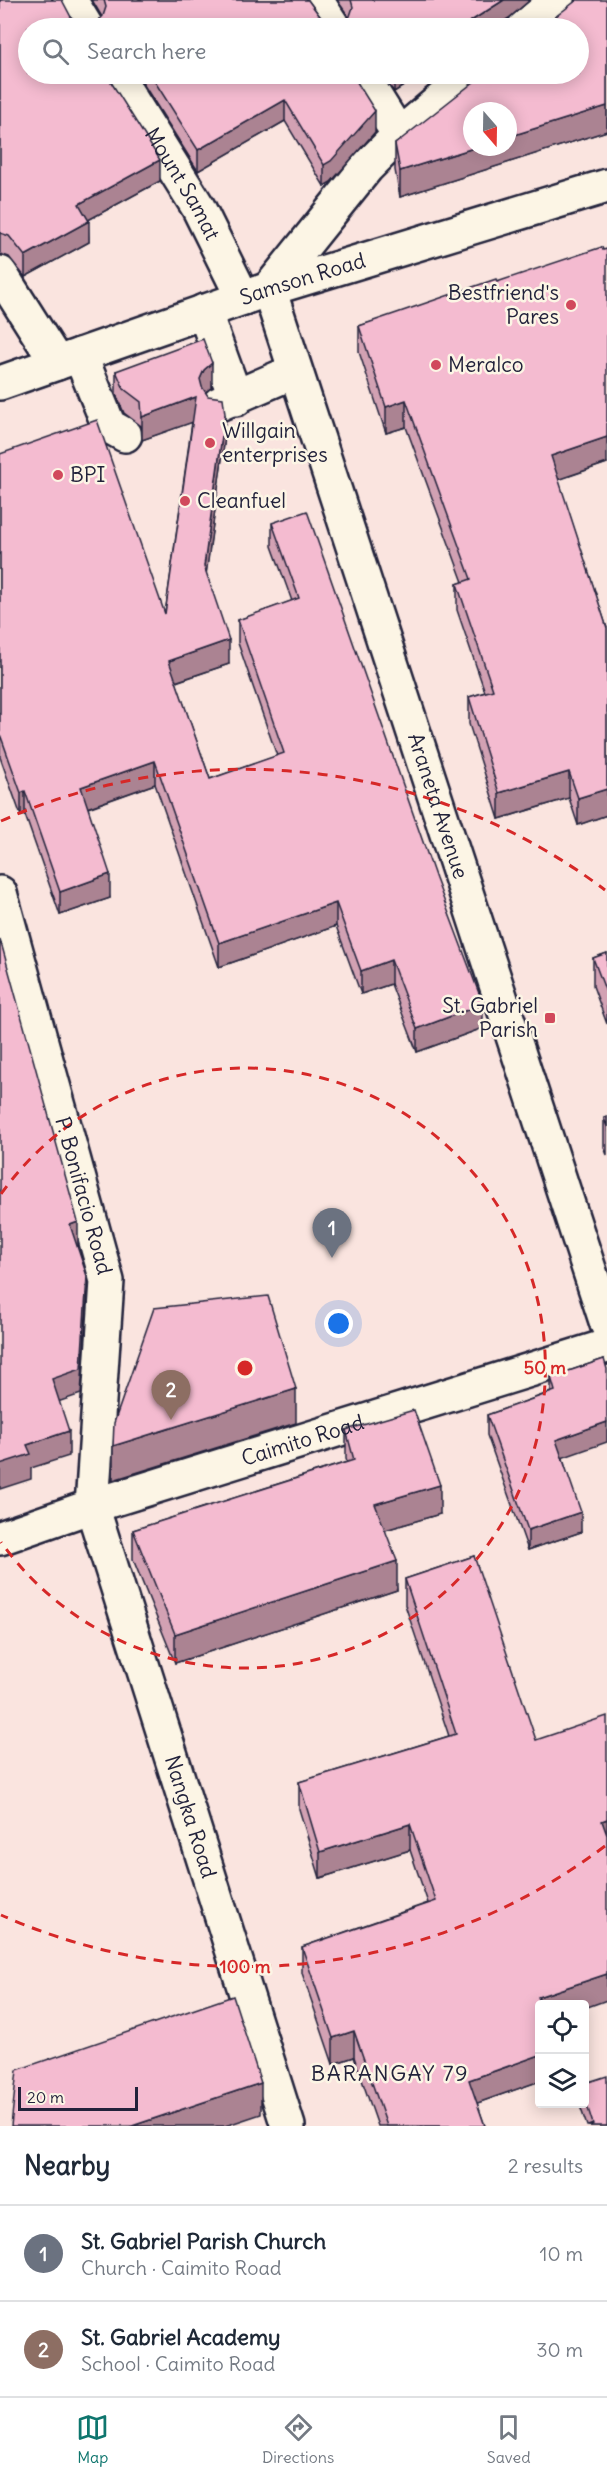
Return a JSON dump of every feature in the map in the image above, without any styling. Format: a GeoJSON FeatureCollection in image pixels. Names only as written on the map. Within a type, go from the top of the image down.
{"type":"FeatureCollection","features":[{"type":"Feature","properties":{"kind":"main road"},"geometry":{"type":"LineString","coordinates":[[70,0],[81,18]]}},
{"type":"Feature","properties":{"kind":"main road"},"geometry":{"type":"LineString","coordinates":[[316,0],[328,18]]}},
{"type":"Feature","properties":{"kind":"main road"},"geometry":{"type":"LineString","coordinates":[[536,18],[557,0]]}},
{"type":"Feature","properties":{"kind":"main road","name":"Mount Samat"},"geometry":{"type":"LineString","coordinates":[[121,84],[198,207],[256,293]]}},
{"type":"Feature","properties":{"kind":"main road"},"geometry":{"type":"LineString","coordinates":[[367,84],[399,135]]}},
{"type":"Feature","properties":{"kind":"main road"},"geometry":{"type":"LineString","coordinates":[[256,293],[367,167],[399,135],[459,84]]}},
{"type":"Feature","properties":{"kind":"main road","name":"Samson Road"},"geometry":{"type":"LineString","coordinates":[[0,382],[256,293],[607,186]]}},
{"type":"Feature","properties":{"kind":"main road"},"geometry":{"type":"LineString","coordinates":[[0,273],[69,359],[109,426],[125,435]]}},
{"type":"Feature","properties":{"kind":"main road","name":"Araneta Avenue"},"geometry":{"type":"LineString","coordinates":[[256,293],[295,371],[319,436],[607,1324]]}},
{"type":"Feature","properties":{"kind":"main road"},"geometry":{"type":"LineString","coordinates":[[204,311],[227,401],[295,371]]}},
{"type":"Feature","properties":{"kind":"main road","name":"P. Bonifacio Road"},"geometry":{"type":"LineString","coordinates":[[0,893],[107,1281],[92,1506]]}},
{"type":"Feature","properties":{"kind":"main road","name":"Caimito Road"},"geometry":{"type":"LineString","coordinates":[[0,1538],[92,1506],[607,1346]]}},
{"type":"Feature","properties":{"kind":"main road","name":"Nangka Road"},"geometry":{"type":"LineString","coordinates":[[92,1506],[288,2126]]}},
{"type":"Feature","properties":{"kind":"building"},"geometry":{"type":"Polygon","coordinates":[[[0,0],[62,0],[72,18],[18,18],[18,84],[112,84],[160,160],[79,204],[89,221],[25,256],[9,236],[0,233],[0,0]]]}},
{"type":"Feature","properties":{"kind":"building"},"geometry":{"type":"Polygon","coordinates":[[[104,0],[308,0],[321,18],[101,18],[106,7],[104,0]]]}},
{"type":"Feature","properties":{"kind":"building"},"geometry":{"type":"Polygon","coordinates":[[[351,0],[504,0],[476,18],[348,18],[353,7],[351,0]]]}},
{"type":"Feature","properties":{"kind":"building"},"geometry":{"type":"Polygon","coordinates":[[[577,0],[607,0],[607,106],[517,134],[517,102],[463,102],[463,151],[400,171],[395,144],[471,84],[589,84],[589,18],[554,18],[577,0]]]}},
{"type":"Feature","properties":{"kind":"building"},"geometry":{"type":"Polygon","coordinates":[[[156,84],[358,84],[375,111],[331,161],[324,165],[285,100],[198,150],[156,84]]]}},
{"type":"Feature","properties":{"kind":"building"},"geometry":{"type":"Polygon","coordinates":[[[602,247],[603,250],[607,249],[607,437],[551,456],[607,628],[607,789],[578,798],[569,772],[499,793],[469,697],[493,690],[457,584],[471,579],[406,400],[386,407],[359,326],[496,279],[497,282],[602,247]]]}},
{"type":"Feature","properties":{"kind":"building"},"geometry":{"type":"Polygon","coordinates":[[[203,339],[212,363],[204,370],[200,379],[202,387],[208,396],[223,398],[225,414],[204,566],[229,640],[169,661],[210,779],[284,753],[238,620],[299,598],[272,523],[307,511],[436,879],[483,1004],[417,1029],[391,960],[361,971],[336,903],[219,943],[155,761],[81,787],[110,874],[60,892],[25,791],[21,793],[0,734],[0,454],[97,420],[165,614],[196,397],[142,417],[141,402],[124,389],[116,371],[203,339]]]}},
{"type":"Feature","properties":{"kind":"building"},"geometry":{"type":"Polygon","coordinates":[[[0,939],[78,1222],[70,1225],[87,1276],[81,1369],[52,1379],[69,1431],[27,1445],[31,1454],[0,1464],[0,939]]]}},
{"type":"Feature","properties":{"kind":"building"},"geometry":{"type":"Polygon","coordinates":[[[607,953],[607,995],[593,958],[607,953]]]}},
{"type":"Feature","properties":{"kind":"building"},"geometry":{"type":"Polygon","coordinates":[[[268,1296],[296,1389],[113,1446],[114,1423],[154,1308],[268,1296]]]}},
{"type":"Feature","properties":{"kind":"building"},"geometry":{"type":"Polygon","coordinates":[[[604,1359],[607,1369],[607,1422],[556,1440],[581,1512],[528,1530],[487,1415],[555,1391],[551,1377],[604,1359]]]}},
{"type":"Feature","properties":{"kind":"building"},"geometry":{"type":"Polygon","coordinates":[[[414,1410],[440,1485],[375,1504],[397,1561],[175,1634],[133,1530],[354,1460],[346,1430],[414,1410]]]}},
{"type":"Feature","properties":{"kind":"building"},"geometry":{"type":"Polygon","coordinates":[[[474,1556],[536,1740],[607,1716],[607,1819],[602,1821],[607,1835],[607,1974],[538,1997],[539,2000],[535,2000],[535,2057],[469,2080],[485,2126],[387,2126],[354,2031],[333,2038],[302,1947],[436,1901],[410,1824],[320,1852],[299,1782],[456,1734],[405,1579],[474,1556]]]}},
{"type":"Feature","properties":{"kind":"building"},"geometry":{"type":"Polygon","coordinates":[[[233,1996],[261,2083],[132,2126],[11,2126],[17,2070],[233,1996]]]}},
{"type":"Feature","properties":{"kind":"building"},"geometry":{"type":"Polygon","coordinates":[[[607,2076],[607,2126],[588,2126],[593,2124],[588,2108],[589,2082],[607,2076]]]}},
{"type":"Feature","properties":{"kind":"place","name":"Bestfriend's Pares"},"geometry":{"type":"Point","coordinates":[571,305]}},
{"type":"Feature","properties":{"kind":"place","name":"Meralco"},"geometry":{"type":"Point","coordinates":[436,365]}},
{"type":"Feature","properties":{"kind":"place","name":"Willgain enterprises"},"geometry":{"type":"Point","coordinates":[210,443]}},
{"type":"Feature","properties":{"kind":"place","name":"BPI"},"geometry":{"type":"Point","coordinates":[58,475]}},
{"type":"Feature","properties":{"kind":"place","name":"Cleanfuel"},"geometry":{"type":"Point","coordinates":[185,501]}},
{"type":"Feature","properties":{"kind":"place","name":"St. Gabriel Parish"},"geometry":{"type":"Point","coordinates":[550,1018]}},
{"type":"Feature","properties":{"kind":"place","name":"St. Gabriel Parish Church"},"geometry":{"type":"Point","coordinates":[332,1258]}},
{"type":"Feature","properties":{"kind":"place","name":"St. Gabriel Academy"},"geometry":{"type":"Point","coordinates":[171,1420]}},
{"type":"Feature","properties":{"kind":"district","name":"BARANGAY 79"},"geometry":{"type":"Point","coordinates":[390,2073]}}]}
